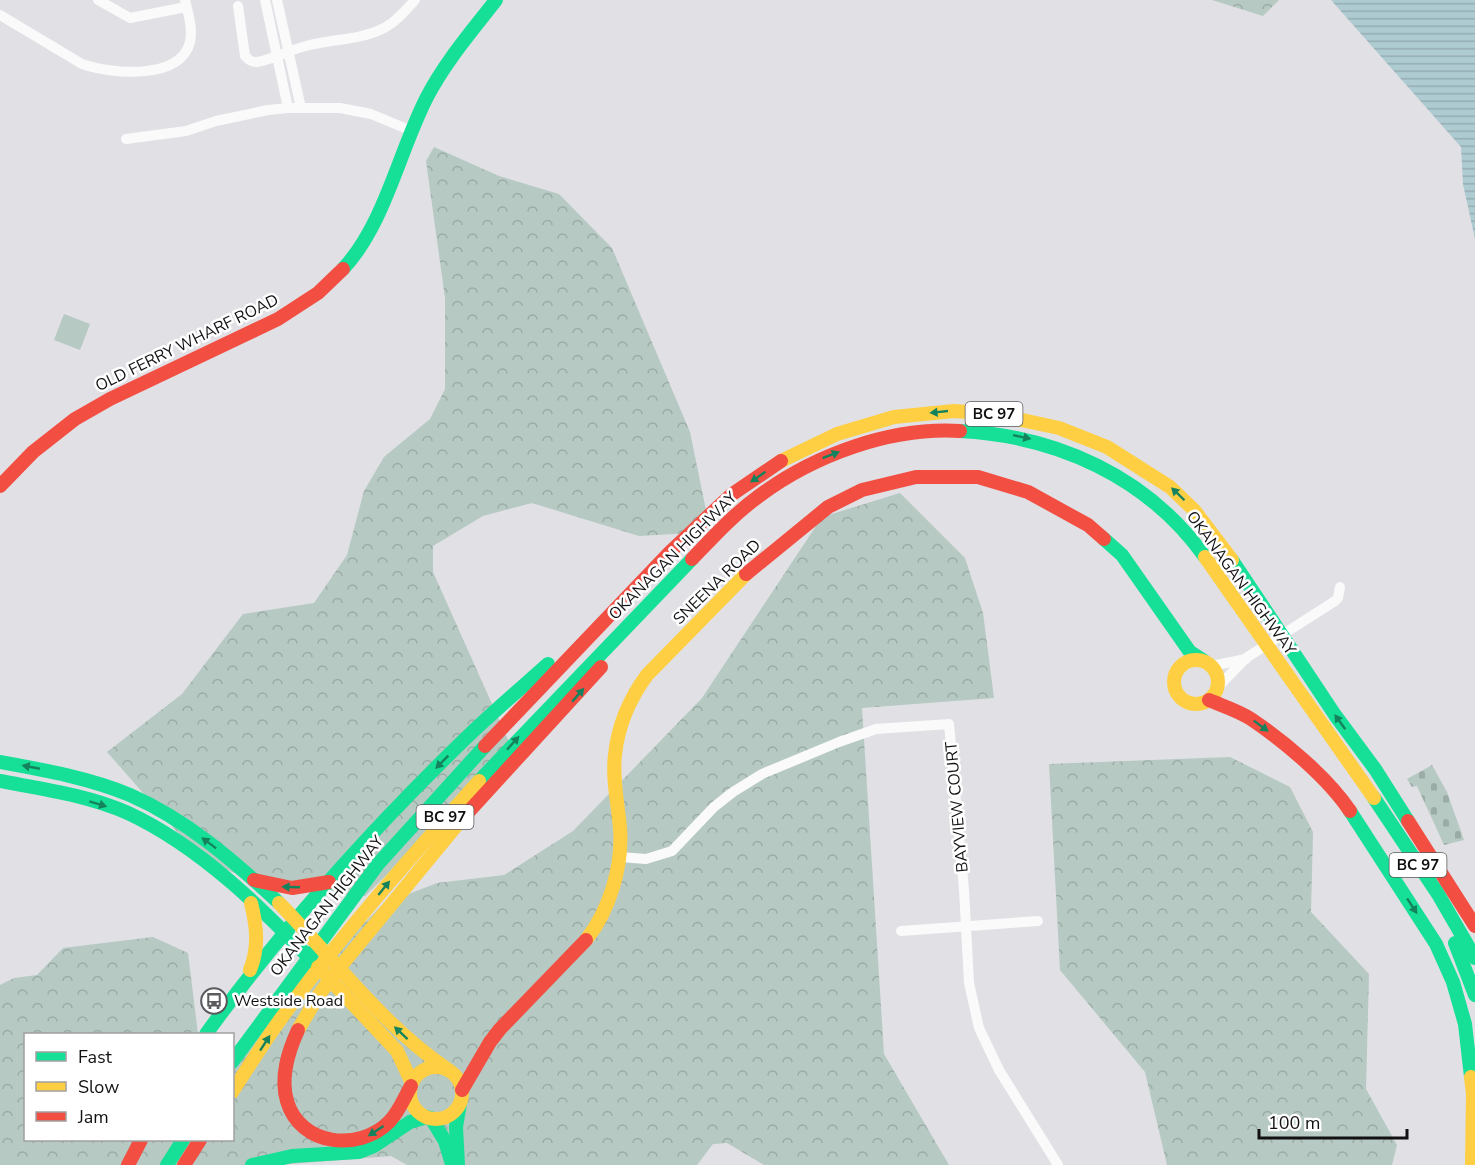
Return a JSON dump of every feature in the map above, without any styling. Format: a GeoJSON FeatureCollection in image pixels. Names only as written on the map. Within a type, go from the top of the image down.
{"type":"FeatureCollection","features":[{"type":"Feature","properties":{"kind":"main road","name":"OLD FERRY WHARF ROAD"},"geometry":{"type":"LineString","coordinates":[[0,486],[39,446],[92,408],[278,319],[318,293],[345,267],[368,235],[427,96],[459,48],[496,0]]}},
{"type":"Feature","properties":{"kind":"main road","name":"OKANAGAN HIGHWAY"},"geometry":{"type":"LineString","coordinates":[[234,1059],[378,864],[477,754],[670,552],[731,495],[774,465],[837,434],[894,417],[954,411],[994,414],[1059,428],[1107,447],[1170,487],[1211,530],[1335,715],[1375,769],[1475,926]]}},
{"type":"Feature","properties":{"kind":"main road","name":"OKANAGAN HIGHWAY"},"geometry":{"type":"LineString","coordinates":[[234,1089],[283,1015],[412,853],[543,710],[742,507],[786,478],[827,456],[869,442],[907,434],[977,430],[1025,437],[1055,446],[1088,460],[1136,488],[1161,507],[1180,525],[1260,635],[1441,899],[1475,958]]}},
{"type":"Feature","properties":{"kind":"main road","name":"SNEENA ROAD"},"geometry":{"type":"LineString","coordinates":[[448,1070],[465,1063],[490,1042],[509,1019],[580,947],[602,915],[620,857],[620,830],[614,771],[615,754],[619,734],[634,693],[647,675],[748,572],[828,507],[862,490],[916,477],[978,477],[1028,492],[1088,525],[1122,555],[1190,652],[1208,663]]}},
{"type":"Feature","properties":{"kind":"main road"},"geometry":{"type":"LineString","coordinates":[[207,1033],[285,934],[371,836],[467,737],[670,552]]}},
{"type":"Feature","properties":{"kind":"main road"},"geometry":{"type":"LineString","coordinates":[[448,1070],[430,1067],[422,1071],[411,1084],[389,1121],[371,1135],[347,1141],[324,1139],[302,1126],[288,1106],[284,1083],[286,1058],[298,1029],[325,986],[453,830],[574,698],[686,566]]}},
{"type":"Feature","properties":{"kind":"main road","name":"SNEENA ROAD"},"geometry":{"type":"LineString","coordinates":[[1169,622],[1178,647],[1180,667]]}},
{"type":"Feature","properties":{"kind":"main road"},"geometry":{"type":"LineString","coordinates":[[1196,660],[1208,663],[1216,672],[1218,687],[1209,700],[1201,704],[1183,699],[1174,683],[1180,667],[1196,660]]}},
{"type":"Feature","properties":{"kind":"main road"},"geometry":{"type":"LineString","coordinates":[[1209,700],[1250,718],[1298,756],[1326,783],[1347,807],[1436,944],[1453,982],[1465,1024],[1473,1094],[1472,1165]]}},
{"type":"Feature","properties":{"kind":"main road"},"geometry":{"type":"LineString","coordinates":[[0,762],[63,774],[108,787],[145,802],[197,834],[254,880],[310,937],[346,988],[398,1051],[411,1084],[411,1099],[414,1107],[429,1118],[445,1141],[451,1165]]}},
{"type":"Feature","properties":{"kind":"main road"},"geometry":{"type":"LineString","coordinates":[[1375,769],[1475,901]]}},
{"type":"Feature","properties":{"kind":"main road"},"geometry":{"type":"LineString","coordinates":[[1357,775],[1458,949],[1475,995]]}},
{"type":"Feature","properties":{"kind":"main road"},"geometry":{"type":"LineString","coordinates":[[0,781],[105,805],[154,826],[220,873],[346,988],[419,1050],[458,1079],[461,1097],[448,1116],[408,1122],[380,1143],[359,1152],[288,1156],[252,1165]]}},
{"type":"Feature","properties":{"kind":"main road"},"geometry":{"type":"LineString","coordinates":[[254,880],[292,888],[329,882]]}},
{"type":"Feature","properties":{"kind":"main road"},"geometry":{"type":"LineString","coordinates":[[243,985],[258,947],[256,922],[251,903]]}},
{"type":"Feature","properties":{"kind":"main road","name":"SNEENA ROAD"},"geometry":{"type":"LineString","coordinates":[[458,1165],[455,1133],[461,1097],[490,1042]]}},
{"type":"Feature","properties":{"kind":"main road"},"geometry":{"type":"LineString","coordinates":[[128,1165],[140,1141]]}},
{"type":"Feature","properties":{"kind":"main road"},"geometry":{"type":"LineString","coordinates":[[167,1165],[182,1141]]}},
{"type":"Feature","properties":{"kind":"main road"},"geometry":{"type":"LineString","coordinates":[[184,1165],[199,1141]]}},
{"type":"Feature","properties":{"kind":"street"},"geometry":{"type":"LineString","coordinates":[[0,15],[89,67],[97,69],[158,71],[182,58],[190,43],[191,29],[186,3],[130,18],[98,0]]}},
{"type":"Feature","properties":{"kind":"street"},"geometry":{"type":"LineString","coordinates":[[265,0],[288,108]]}},
{"type":"Feature","properties":{"kind":"street"},"geometry":{"type":"LineString","coordinates":[[277,0],[300,108]]}},
{"type":"Feature","properties":{"kind":"street"},"geometry":{"type":"LineString","coordinates":[[238,6],[245,56],[249,61],[255,62],[277,57],[304,46],[367,34],[384,28],[400,16],[415,0]]}},
{"type":"Feature","properties":{"kind":"street"},"geometry":{"type":"LineString","coordinates":[[126,139],[186,131],[216,121],[288,108],[340,108],[371,114],[412,132]]}},
{"type":"Feature","properties":{"kind":"street"},"geometry":{"type":"LineString","coordinates":[[1218,687],[1246,658],[1335,601],[1341,586]]}},
{"type":"Feature","properties":{"kind":"street"},"geometry":{"type":"LineString","coordinates":[[1208,663],[1246,658]]}},
{"type":"Feature","properties":{"kind":"street","name":"BAYVIEW COURT"},"geometry":{"type":"LineString","coordinates":[[620,857],[646,859],[672,852],[714,807],[733,792],[762,774],[839,742],[876,729],[949,724],[964,890],[969,983],[979,1028],[999,1070],[1058,1165]]}},
{"type":"Feature","properties":{"kind":"street"},"geometry":{"type":"LineString","coordinates":[[901,932],[1038,921]]}},
{"type":"Feature","properties":{"kind":"green space"},"geometry":{"type":"Polygon","coordinates":[[[1212,0],[1279,0],[1263,16],[1212,0]]]}},
{"type":"Feature","properties":{"kind":"green space"},"geometry":{"type":"Polygon","coordinates":[[[434,147],[499,176],[559,194],[612,248],[690,432],[707,515],[691,533],[639,536],[532,503],[483,516],[433,546],[433,572],[513,751],[365,896],[275,889],[202,860],[107,752],[182,694],[243,614],[314,603],[347,555],[364,491],[384,457],[430,419],[445,389],[445,298],[426,161],[434,147]]]}},
{"type":"Feature","properties":{"kind":"green space"},"geometry":{"type":"Polygon","coordinates":[[[64,314],[90,324],[80,350],[54,340],[64,314]]]}},
{"type":"Feature","properties":{"kind":"green space"},"geometry":{"type":"Polygon","coordinates":[[[900,493],[965,558],[983,613],[994,698],[862,708],[884,1054],[949,1165],[764,1165],[727,1143],[713,1144],[697,1165],[407,1165],[391,1156],[278,1165],[0,1165],[0,985],[14,978],[37,975],[63,948],[153,937],[188,953],[198,1033],[24,1033],[24,1141],[234,1141],[234,1057],[383,904],[437,883],[504,875],[573,831],[702,698],[822,517],[900,493]]]}},
{"type":"Feature","properties":{"kind":"green space"},"geometry":{"type":"Polygon","coordinates":[[[1230,757],[1290,787],[1313,832],[1311,912],[1369,974],[1366,1089],[1397,1145],[1392,1165],[1167,1165],[1145,1072],[1060,970],[1049,764],[1230,757]]]}},
{"type":"Feature","properties":{"kind":"green space"},"geometry":{"type":"Polygon","coordinates":[[[1432,765],[1447,792],[1464,840],[1444,845],[1417,786],[1412,787],[1407,779],[1432,765]]]}},
{"type":"Feature","properties":{"kind":"water"},"geometry":{"type":"Polygon","coordinates":[[[1331,0],[1475,0],[1475,239],[1463,184],[1461,147],[1331,0]]]}},
{"type":"Feature","properties":{"kind":"traffic: fast"},"geometry":{"type":"LineString","coordinates":[[343,269],[358,251],[381,209],[417,118],[434,84],[459,47],[496,0]]}},
{"type":"Feature","properties":{"kind":"traffic: fast"},"geometry":{"type":"LineString","coordinates":[[960,431],[1031,442],[1065,452],[1098,466],[1128,483],[1156,504],[1182,529],[1205,557]]}},
{"type":"Feature","properties":{"kind":"traffic: fast"},"geometry":{"type":"LineString","coordinates":[[1104,539],[1122,555],[1190,652],[1204,661]]}},
{"type":"Feature","properties":{"kind":"traffic: fast"},"geometry":{"type":"LineString","coordinates":[[479,781],[692,559]]}},
{"type":"Feature","properties":{"kind":"traffic: fast"},"geometry":{"type":"LineString","coordinates":[[1232,560],[1408,821]]}},
{"type":"Feature","properties":{"kind":"traffic: fast"},"geometry":{"type":"LineString","coordinates":[[207,1033],[298,917],[363,843],[467,737],[548,664]]}},
{"type":"Feature","properties":{"kind":"traffic: fast"},"geometry":{"type":"LineString","coordinates":[[234,1059],[378,864],[485,746]]}},
{"type":"Feature","properties":{"kind":"traffic: fast"},"geometry":{"type":"LineString","coordinates":[[0,762],[82,779],[130,795],[151,805],[209,843],[279,903]]}},
{"type":"Feature","properties":{"kind":"traffic: fast"},"geometry":{"type":"LineString","coordinates":[[0,781],[65,793],[97,802],[128,813],[155,827],[181,843],[230,881],[318,967]]}},
{"type":"Feature","properties":{"kind":"traffic: fast"},"geometry":{"type":"LineString","coordinates":[[1374,798],[1438,894],[1475,958]]}},
{"type":"Feature","properties":{"kind":"traffic: fast"},"geometry":{"type":"LineString","coordinates":[[1350,811],[1436,944],[1453,982],[1465,1024],[1471,1077]]}},
{"type":"Feature","properties":{"kind":"traffic: fast"},"geometry":{"type":"LineString","coordinates":[[1455,943],[1475,995]]}},
{"type":"Feature","properties":{"kind":"traffic: fast"},"geometry":{"type":"LineString","coordinates":[[458,1165],[456,1127],[460,1103]]}},
{"type":"Feature","properties":{"kind":"traffic: fast"},"geometry":{"type":"LineString","coordinates":[[252,1165],[292,1156],[359,1152],[374,1146],[410,1122],[427,1117]]}},
{"type":"Feature","properties":{"kind":"traffic: fast"},"geometry":{"type":"LineString","coordinates":[[431,1118],[445,1141],[451,1161]]}},
{"type":"Feature","properties":{"kind":"traffic: fast"},"geometry":{"type":"LineString","coordinates":[[167,1165],[182,1141]]}},
{"type":"Feature","properties":{"kind":"traffic: slow"},"geometry":{"type":"LineString","coordinates":[[781,461],[837,434],[894,417],[954,411],[994,414],[1059,428],[1107,447],[1170,487],[1194,510],[1232,560]]}},
{"type":"Feature","properties":{"kind":"traffic: slow"},"geometry":{"type":"LineString","coordinates":[[1205,557],[1374,798]]}},
{"type":"Feature","properties":{"kind":"traffic: slow"},"geometry":{"type":"LineString","coordinates":[[586,940],[602,915],[617,872],[620,828],[614,764],[619,734],[626,713],[647,675],[746,574]]}},
{"type":"Feature","properties":{"kind":"traffic: slow"},"geometry":{"type":"LineString","coordinates":[[1196,660],[1211,667],[1218,682],[1211,697],[1196,704],[1181,697],[1174,682],[1181,667],[1196,660]]}},
{"type":"Feature","properties":{"kind":"traffic: slow"},"geometry":{"type":"LineString","coordinates":[[234,1089],[274,1029],[327,958],[479,781]]}},
{"type":"Feature","properties":{"kind":"traffic: slow"},"geometry":{"type":"LineString","coordinates":[[298,1030],[318,996],[339,968],[461,820]]}},
{"type":"Feature","properties":{"kind":"traffic: slow"},"geometry":{"type":"LineString","coordinates":[[250,970],[255,953],[256,937],[251,903]]}},
{"type":"Feature","properties":{"kind":"traffic: slow"},"geometry":{"type":"LineString","coordinates":[[279,903],[380,1012],[423,1052],[447,1069]]}},
{"type":"Feature","properties":{"kind":"traffic: slow"},"geometry":{"type":"LineString","coordinates":[[318,967],[397,1051],[412,1083]]}},
{"type":"Feature","properties":{"kind":"traffic: slow"},"geometry":{"type":"LineString","coordinates":[[436,1067],[446,1069],[454,1075],[460,1083],[462,1093],[460,1103],[454,1111],[446,1117],[436,1119],[426,1117],[418,1111],[412,1103],[410,1093],[412,1083],[418,1075],[426,1069],[436,1067]]}},
{"type":"Feature","properties":{"kind":"traffic: slow"},"geometry":{"type":"LineString","coordinates":[[1471,1077],[1473,1094],[1472,1165]]}},
{"type":"Feature","properties":{"kind":"traffic: jam"},"geometry":{"type":"LineString","coordinates":[[0,486],[33,452],[75,419],[110,399],[278,319],[318,293],[343,269]]}},
{"type":"Feature","properties":{"kind":"traffic: jam"},"geometry":{"type":"LineString","coordinates":[[692,559],[750,503],[781,481],[828,456],[880,439],[934,431],[960,431]]}},
{"type":"Feature","properties":{"kind":"traffic: jam"},"geometry":{"type":"LineString","coordinates":[[485,746],[670,552],[731,495],[781,461]]}},
{"type":"Feature","properties":{"kind":"traffic: jam"},"geometry":{"type":"LineString","coordinates":[[746,574],[828,507],[862,490],[916,477],[978,477],[1028,492],[1088,525],[1104,539]]}},
{"type":"Feature","properties":{"kind":"traffic: jam"},"geometry":{"type":"LineString","coordinates":[[461,820],[601,667]]}},
{"type":"Feature","properties":{"kind":"traffic: jam"},"geometry":{"type":"LineString","coordinates":[[1209,700],[1246,716],[1278,738],[1318,773],[1350,811]]}},
{"type":"Feature","properties":{"kind":"traffic: jam"},"geometry":{"type":"LineString","coordinates":[[1408,821],[1475,926]]}},
{"type":"Feature","properties":{"kind":"traffic: jam"},"geometry":{"type":"LineString","coordinates":[[254,880],[292,888],[329,882]]}},
{"type":"Feature","properties":{"kind":"traffic: jam"},"geometry":{"type":"LineString","coordinates":[[462,1090],[500,1029],[586,940]]}},
{"type":"Feature","properties":{"kind":"traffic: jam"},"geometry":{"type":"LineString","coordinates":[[298,1030],[286,1065],[285,1092],[294,1116],[304,1127],[317,1135],[332,1140],[347,1140],[362,1138],[377,1132],[393,1118],[411,1086]]}},
{"type":"Feature","properties":{"kind":"traffic: jam"},"geometry":{"type":"LineString","coordinates":[[128,1165],[140,1141]]}},
{"type":"Feature","properties":{"kind":"traffic: jam"},"geometry":{"type":"LineString","coordinates":[[184,1165],[199,1141]]}},
{"type":"Feature","properties":{"kind":"place","name":"Westside Road"},"geometry":{"type":"Point","coordinates":[214,1001]}}]}
